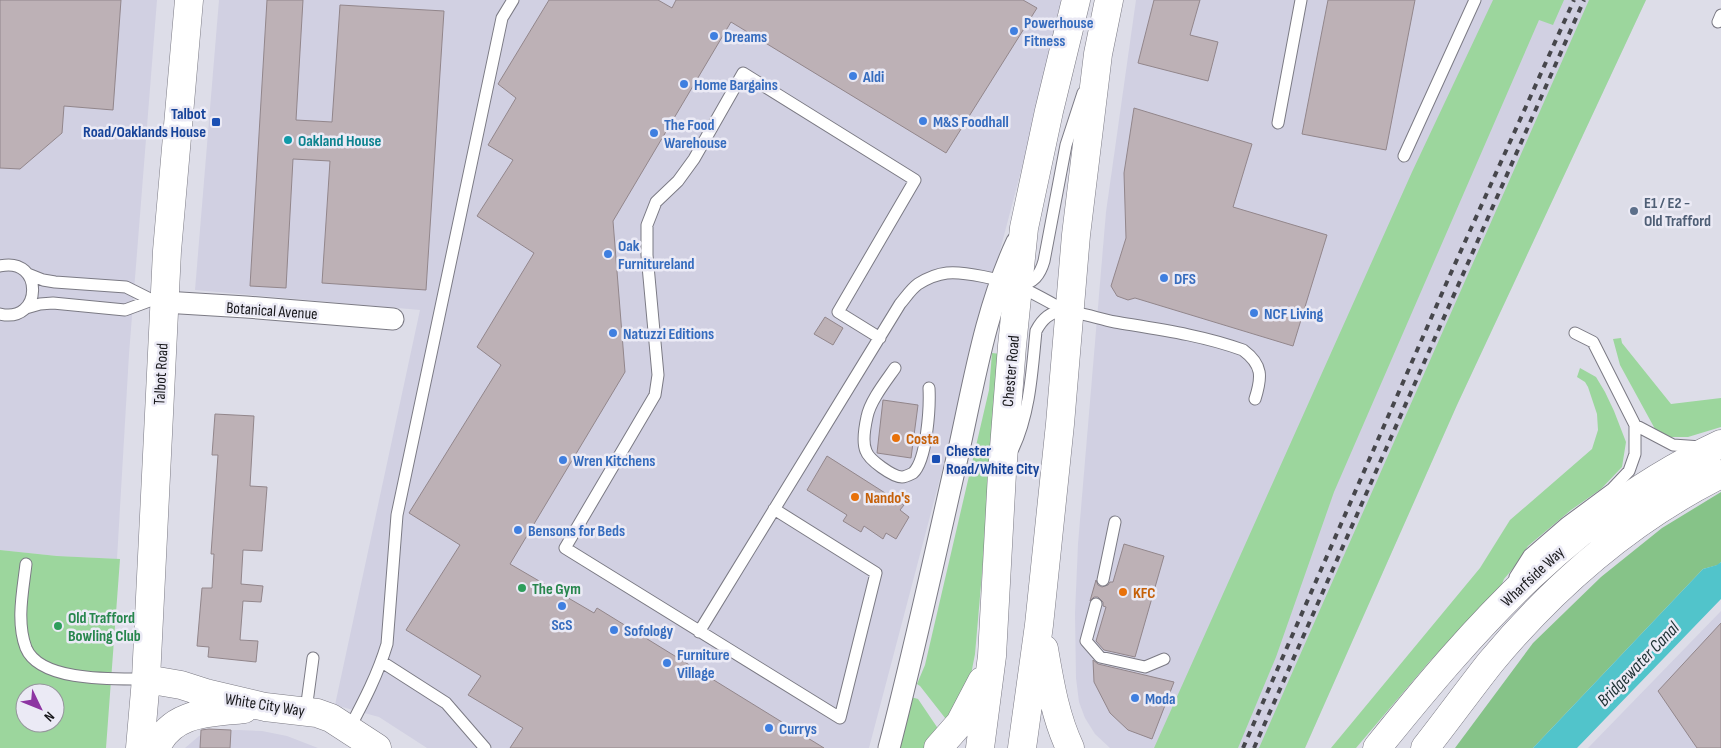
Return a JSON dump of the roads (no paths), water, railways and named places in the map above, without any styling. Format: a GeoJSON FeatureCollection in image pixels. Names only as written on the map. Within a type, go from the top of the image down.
{"type":"FeatureCollection","features":[{"type":"Feature","properties":{"kind":"main road","name":"Talbot Road"},"geometry":{"type":"LineString","coordinates":[[140,748],[146,679],[155,473],[158,301],[167,250],[189,0]]}},
{"type":"Feature","properties":{"kind":"main road","name":"Chester Road"},"geometry":{"type":"LineString","coordinates":[[980,748],[992,656],[1002,473],[1009,284],[1024,228],[1049,110],[1076,0]]}},
{"type":"Feature","properties":{"kind":"main road"},"geometry":{"type":"LineString","coordinates":[[1022,748],[1039,626],[1075,241],[1098,54],[1108,0]]}},
{"type":"Feature","properties":{"kind":"main road","name":"Wharfside Way"},"geometry":{"type":"LineString","coordinates":[[1377,748],[1433,679],[1510,595],[1547,560],[1604,514],[1656,480],[1717,446]]}},
{"type":"Feature","properties":{"kind":"main road","name":"Wharfside Way"},"geometry":{"type":"LineString","coordinates":[[1425,748],[1490,663],[1528,620],[1566,582],[1606,546],[1636,525],[1665,505],[1721,474]]}},
{"type":"Feature","properties":{"kind":"main road"},"geometry":{"type":"LineString","coordinates":[[1039,626],[1053,699],[1060,724],[1070,748]]}},
{"type":"Feature","properties":{"kind":"main road"},"geometry":{"type":"LineString","coordinates":[[938,748],[967,712],[992,656]]}},
{"type":"Feature","properties":{"kind":"main road","name":"White City Way"},"geometry":{"type":"LineString","coordinates":[[146,679],[181,685],[266,707],[317,712],[331,718],[377,748]]}},
{"type":"Feature","properties":{"kind":"main road"},"geometry":{"type":"LineString","coordinates":[[156,748],[167,729],[187,718],[266,707]]}},
{"type":"Feature","properties":{"kind":"street"},"geometry":{"type":"LineString","coordinates":[[889,748],[909,669],[980,354],[1009,284]]}},
{"type":"Feature","properties":{"kind":"street","name":"Botanical Avenue"},"geometry":{"type":"LineString","coordinates":[[158,301],[392,319]]}},
{"type":"Feature","properties":{"kind":"lane"},"geometry":{"type":"LineString","coordinates":[[349,729],[382,662],[387,644],[397,515],[502,18],[513,0]]}},
{"type":"Feature","properties":{"kind":"lane"},"geometry":{"type":"LineString","coordinates":[[1278,124],[1301,0]]}},
{"type":"Feature","properties":{"kind":"lane"},"geometry":{"type":"LineString","coordinates":[[1404,156],[1475,0]]}},
{"type":"Feature","properties":{"kind":"lane"},"geometry":{"type":"LineString","coordinates":[[1009,284],[1028,284],[1040,272],[1044,261],[1066,145],[1079,102],[1098,54]]}},
{"type":"Feature","properties":{"kind":"lane"},"geometry":{"type":"LineString","coordinates":[[774,509],[876,573],[840,718],[564,548],[655,395],[658,375],[647,255],[647,225],[656,202],[678,181],[694,159],[743,73],[915,180],[838,312],[880,338]]}},
{"type":"Feature","properties":{"kind":"lane"},"geometry":{"type":"LineString","coordinates":[[0,266],[16,266],[28,274],[55,282],[126,287],[158,301]]}},
{"type":"Feature","properties":{"kind":"lane"},"geometry":{"type":"LineString","coordinates":[[700,632],[900,304],[919,283],[947,273],[982,277],[1009,284],[1069,312]]}},
{"type":"Feature","properties":{"kind":"lane"},"geometry":{"type":"LineString","coordinates":[[26,308],[33,296],[32,281],[28,274]]}},
{"type":"Feature","properties":{"kind":"lane"},"geometry":{"type":"LineString","coordinates":[[0,314],[13,315],[26,308],[40,304],[53,303],[125,310],[158,301]]}},
{"type":"Feature","properties":{"kind":"lane"},"geometry":{"type":"LineString","coordinates":[[1002,473],[1018,439],[1026,410],[1036,331],[1040,323],[1047,317],[1062,311],[1115,322],[1147,326],[1243,350],[1253,359],[1259,369],[1260,382],[1255,399]]}},
{"type":"Feature","properties":{"kind":"lane"},"geometry":{"type":"LineString","coordinates":[[1510,595],[1516,574],[1529,555],[1566,522],[1612,489],[1629,471],[1635,454],[1635,425],[1593,342],[1575,333]]}},
{"type":"Feature","properties":{"kind":"lane"},"geometry":{"type":"LineString","coordinates":[[895,368],[870,407],[867,416],[864,447],[866,454],[872,460],[892,474],[903,477],[912,474],[923,456],[930,402],[929,388]]}},
{"type":"Feature","properties":{"kind":"lane"},"geometry":{"type":"LineString","coordinates":[[1635,425],[1673,445],[1717,446]]}},
{"type":"Feature","properties":{"kind":"lane"},"geometry":{"type":"LineString","coordinates":[[1103,580],[1115,522]]}},
{"type":"Feature","properties":{"kind":"lane"},"geometry":{"type":"LineString","coordinates":[[26,564],[21,620],[26,649],[35,660],[45,668],[54,671],[93,677],[146,679]]}},
{"type":"Feature","properties":{"kind":"lane"},"geometry":{"type":"LineString","coordinates":[[1096,604],[1086,641],[1100,658],[1145,667],[1164,659]]}},
{"type":"Feature","properties":{"kind":"lane"},"geometry":{"type":"LineString","coordinates":[[306,710],[313,658]]}},
{"type":"Feature","properties":{"kind":"lane"},"geometry":{"type":"LineString","coordinates":[[382,662],[446,703],[485,748]]}},
{"type":"Feature","properties":{"kind":"water","name":"Bridgewater Canal"},"geometry":{"type":"Polygon","coordinates":[[[1721,562],[1721,599],[1577,748],[1533,748],[1703,569],[1721,562]]]}},
{"type":"Feature","properties":{"kind":"railway"},"geometry":{"type":"LineString","coordinates":[[1243,748],[1450,275],[1574,0]]}},
{"type":"Feature","properties":{"kind":"railway"},"geometry":{"type":"LineString","coordinates":[[1254,748],[1584,0]]}},
{"type":"Feature","properties":{"kind":"place","name":"Powerhouse Fitness"},"geometry":{"type":"Point","coordinates":[1014,31]}},
{"type":"Feature","properties":{"kind":"place","name":"Dreams"},"geometry":{"type":"Point","coordinates":[714,36]}},
{"type":"Feature","properties":{"kind":"place","name":"Aldi"},"geometry":{"type":"Point","coordinates":[853,76]}},
{"type":"Feature","properties":{"kind":"place","name":"Home Bargains"},"geometry":{"type":"Point","coordinates":[684,84]}},
{"type":"Feature","properties":{"kind":"place","name":"M&S Foodhall"},"geometry":{"type":"Point","coordinates":[923,121]}},
{"type":"Feature","properties":{"kind":"place","name":"Talbot Road/Oaklands House"},"geometry":{"type":"Point","coordinates":[216,122]}},
{"type":"Feature","properties":{"kind":"place","name":"The Food Warehouse"},"geometry":{"type":"Point","coordinates":[654,133]}},
{"type":"Feature","properties":{"kind":"place","name":"Oakland House"},"geometry":{"type":"Point","coordinates":[288,140]}},
{"type":"Feature","properties":{"kind":"place","name":"E1 / E2 - Old Trafford"},"geometry":{"type":"Point","coordinates":[1634,211]}},
{"type":"Feature","properties":{"kind":"place","name":"Oak Furnitureland"},"geometry":{"type":"Point","coordinates":[608,254]}},
{"type":"Feature","properties":{"kind":"place","name":"DFS"},"geometry":{"type":"Point","coordinates":[1164,278]}},
{"type":"Feature","properties":{"kind":"place","name":"NCF Living"},"geometry":{"type":"Point","coordinates":[1254,313]}},
{"type":"Feature","properties":{"kind":"place","name":"Natuzzi Editions"},"geometry":{"type":"Point","coordinates":[613,333]}},
{"type":"Feature","properties":{"kind":"place","name":"Costa"},"geometry":{"type":"Point","coordinates":[896,438]}},
{"type":"Feature","properties":{"kind":"place","name":"Chester Road/White City"},"geometry":{"type":"Point","coordinates":[936,459]}},
{"type":"Feature","properties":{"kind":"place","name":"Wren Kitchens"},"geometry":{"type":"Point","coordinates":[563,460]}},
{"type":"Feature","properties":{"kind":"place","name":"Nando's"},"geometry":{"type":"Point","coordinates":[855,497]}},
{"type":"Feature","properties":{"kind":"place","name":"Bensons for Beds"},"geometry":{"type":"Point","coordinates":[518,530]}},
{"type":"Feature","properties":{"kind":"place","name":"The Gym"},"geometry":{"type":"Point","coordinates":[522,588]}},
{"type":"Feature","properties":{"kind":"place","name":"KFC"},"geometry":{"type":"Point","coordinates":[1123,592]}},
{"type":"Feature","properties":{"kind":"place","name":"ScS"},"geometry":{"type":"Point","coordinates":[562,606]}},
{"type":"Feature","properties":{"kind":"place","name":"Old Trafford Bowling Club"},"geometry":{"type":"Point","coordinates":[58,626]}},
{"type":"Feature","properties":{"kind":"place","name":"Sofology"},"geometry":{"type":"Point","coordinates":[614,630]}},
{"type":"Feature","properties":{"kind":"place","name":"Furniture Village"},"geometry":{"type":"Point","coordinates":[667,663]}},
{"type":"Feature","properties":{"kind":"place","name":"Moda"},"geometry":{"type":"Point","coordinates":[1135,698]}},
{"type":"Feature","properties":{"kind":"place","name":"Currys"},"geometry":{"type":"Point","coordinates":[769,728]}}]}
